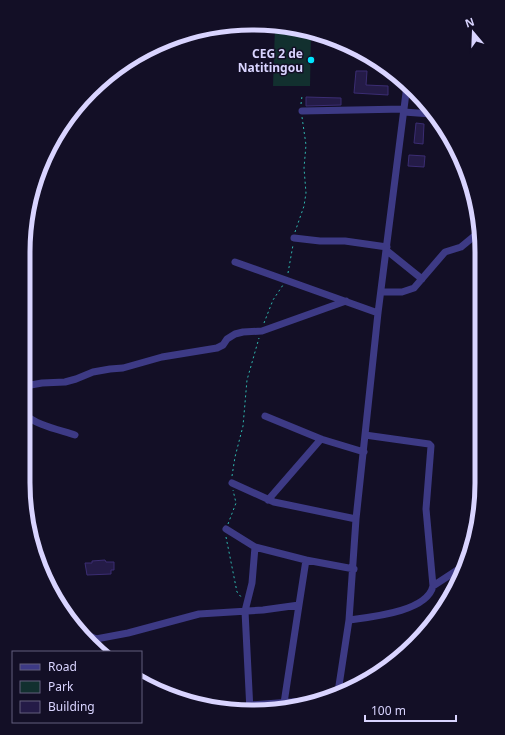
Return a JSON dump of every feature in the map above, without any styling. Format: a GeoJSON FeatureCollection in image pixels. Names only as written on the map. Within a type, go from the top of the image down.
{"type":"FeatureCollection","features":[{"type":"Feature","properties":{"kind":"street"},"geometry":{"type":"LineString","coordinates":[[339,688],[349,620],[354,569],[356,519],[378,313],[406,92]]}},
{"type":"Feature","properties":{"kind":"street"},"geometry":{"type":"LineString","coordinates":[[302,111],[404,110],[426,113]]}},
{"type":"Feature","properties":{"kind":"street"},"geometry":{"type":"LineString","coordinates":[[381,292],[402,292],[414,288],[445,252],[461,246],[475,236]]}},
{"type":"Feature","properties":{"kind":"street"},"geometry":{"type":"LineString","coordinates":[[294,238],[320,241],[345,241],[387,248],[422,279]]}},
{"type":"Feature","properties":{"kind":"street"},"geometry":{"type":"LineString","coordinates":[[235,262],[378,313]]}},
{"type":"Feature","properties":{"kind":"street"},"geometry":{"type":"LineString","coordinates":[[30,385],[65,382],[93,372],[123,368],[162,357],[217,348],[223,345],[227,339],[234,334],[262,330],[346,301]]}},
{"type":"Feature","properties":{"kind":"street"},"geometry":{"type":"LineString","coordinates":[[265,416],[321,440],[364,452]]}},
{"type":"Feature","properties":{"kind":"street"},"geometry":{"type":"LineString","coordinates":[[30,418],[38,423],[75,435]]}},
{"type":"Feature","properties":{"kind":"street"},"geometry":{"type":"LineString","coordinates":[[349,620],[388,614],[417,604],[426,598],[432,591],[433,586],[426,508],[431,446],[429,444],[365,435]]}},
{"type":"Feature","properties":{"kind":"street"},"geometry":{"type":"LineString","coordinates":[[268,500],[321,440]]}},
{"type":"Feature","properties":{"kind":"street"},"geometry":{"type":"LineString","coordinates":[[232,484],[268,500],[356,519]]}},
{"type":"Feature","properties":{"kind":"street"},"geometry":{"type":"LineString","coordinates":[[226,529],[255,547],[306,560],[354,569]]}},
{"type":"Feature","properties":{"kind":"street"},"geometry":{"type":"LineString","coordinates":[[250,705],[245,611],[252,583],[255,547]]}},
{"type":"Feature","properties":{"kind":"street"},"geometry":{"type":"LineString","coordinates":[[284,702],[306,560]]}},
{"type":"Feature","properties":{"kind":"street"},"geometry":{"type":"LineString","coordinates":[[433,586],[457,570]]}},
{"type":"Feature","properties":{"kind":"street"},"geometry":{"type":"LineString","coordinates":[[93,637],[96,639],[128,632],[200,614],[299,606]]}},
{"type":"Feature","properties":{"kind":"street"},"geometry":{"type":"LineString","coordinates":[[267,705],[292,702]]}},
{"type":"Feature","properties":{"kind":"path"},"geometry":{"type":"LineString","coordinates":[[247,602],[240,597],[237,592],[226,539],[226,529],[236,503],[232,484],[235,456],[243,426],[247,380],[273,300],[287,280],[294,238],[304,206],[306,193],[304,168],[306,145],[302,111],[302,96]]}},
{"type":"Feature","properties":{"kind":"green space"},"geometry":{"type":"Polygon","coordinates":[[[275,31],[296,34],[311,38],[310,86],[273,86],[275,31]]]}},
{"type":"Feature","properties":{"kind":"building"},"geometry":{"type":"Polygon","coordinates":[[[356,71],[367,71],[366,85],[388,86],[388,95],[354,93],[356,71]]]}},
{"type":"Feature","properties":{"kind":"building"},"geometry":{"type":"Polygon","coordinates":[[[306,97],[341,98],[341,105],[306,106],[306,97]]]}},
{"type":"Feature","properties":{"kind":"building"},"geometry":{"type":"Polygon","coordinates":[[[416,123],[424,124],[423,144],[414,143],[416,123]]]}},
{"type":"Feature","properties":{"kind":"building"},"geometry":{"type":"Polygon","coordinates":[[[409,155],[425,156],[424,167],[408,166],[409,155]]]}},
{"type":"Feature","properties":{"kind":"building"},"geometry":{"type":"Polygon","coordinates":[[[105,560],[106,562],[114,562],[114,570],[111,570],[111,574],[87,575],[85,563],[105,560]]]}},
{"type":"Feature","properties":{"kind":"place","name":"CEG 2 de Natitingou"},"geometry":{"type":"Point","coordinates":[311,60]}}]}
